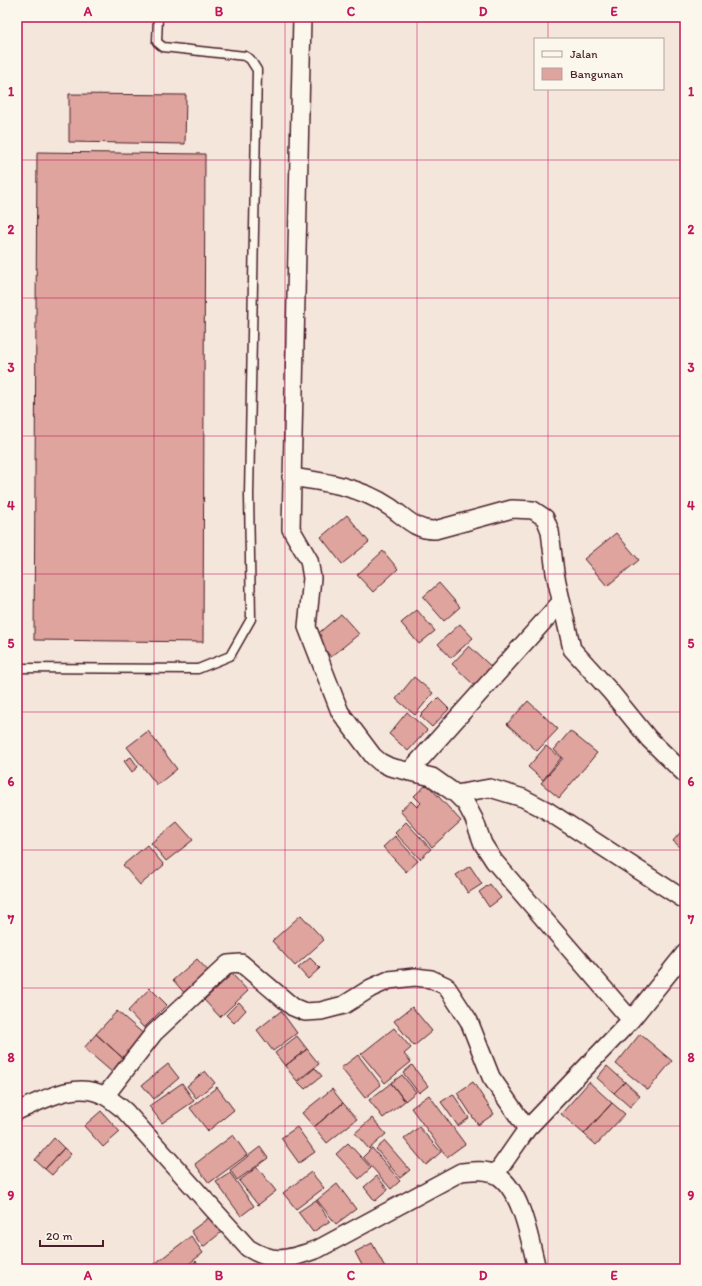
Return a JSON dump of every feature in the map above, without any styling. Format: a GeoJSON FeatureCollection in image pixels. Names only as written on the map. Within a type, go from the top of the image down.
{"type":"FeatureCollection","features":[{"type":"Feature","properties":{"kind":"street"},"geometry":{"type":"LineString","coordinates":[[302,17],[291,529],[309,560],[312,578],[307,627],[340,712],[373,756],[390,768],[432,777],[456,794],[466,804],[474,819],[483,844],[494,862],[631,1020]]}},
{"type":"Feature","properties":{"kind":"street"},"geometry":{"type":"LineString","coordinates":[[292,477],[365,492],[389,506],[418,528],[425,531],[435,530],[512,509],[533,510],[544,518],[550,531],[554,573],[567,634],[572,648],[610,691],[649,739],[685,774]]}},
{"type":"Feature","properties":{"kind":"street"},"geometry":{"type":"LineString","coordinates":[[409,772],[561,602]]}},
{"type":"Feature","properties":{"kind":"street"},"geometry":{"type":"LineString","coordinates":[[456,794],[490,788],[523,798],[546,810],[685,900]]}},
{"type":"Feature","properties":{"kind":"street"},"geometry":{"type":"LineString","coordinates":[[495,1174],[527,1129],[631,1020],[685,953]]}},
{"type":"Feature","properties":{"kind":"street"},"geometry":{"type":"LineString","coordinates":[[105,1096],[154,1032],[228,964],[241,963],[293,1007],[305,1012],[344,1005],[371,988],[389,980],[415,977],[431,979],[446,986],[469,1022],[491,1077],[527,1129]]}},
{"type":"Feature","properties":{"kind":"street"},"geometry":{"type":"LineString","coordinates":[[17,1111],[70,1090],[88,1090],[105,1096],[125,1111],[248,1248],[263,1257],[278,1260],[290,1258],[318,1249],[461,1172],[480,1170],[495,1174],[510,1188],[517,1199],[537,1269]]}},
{"type":"Feature","properties":{"kind":"lane"},"geometry":{"type":"LineString","coordinates":[[17,668],[198,668],[230,656],[250,620],[249,495],[258,70],[250,59],[245,56],[163,47],[158,42],[158,17]]}},
{"type":"Feature","properties":{"kind":"building"},"geometry":{"type":"Polygon","coordinates":[[[69,94],[186,95],[185,144],[69,142],[69,94]]]}},
{"type":"Feature","properties":{"kind":"building"},"geometry":{"type":"Polygon","coordinates":[[[37,152],[205,154],[203,642],[34,640],[37,152]]]}},
{"type":"Feature","properties":{"kind":"building"},"geometry":{"type":"Polygon","coordinates":[[[347,515],[369,542],[342,564],[321,537],[347,515]]]}},
{"type":"Feature","properties":{"kind":"building"},"geometry":{"type":"Polygon","coordinates":[[[616,533],[639,560],[607,586],[584,559],[616,533]]]}},
{"type":"Feature","properties":{"kind":"building"},"geometry":{"type":"Polygon","coordinates":[[[383,551],[398,569],[373,592],[357,575],[383,551]]]}},
{"type":"Feature","properties":{"kind":"building"},"geometry":{"type":"Polygon","coordinates":[[[439,583],[460,607],[444,621],[423,597],[439,583]]]}},
{"type":"Feature","properties":{"kind":"building"},"geometry":{"type":"Polygon","coordinates":[[[417,610],[435,631],[419,644],[401,623],[417,610]]]}},
{"type":"Feature","properties":{"kind":"building"},"geometry":{"type":"Polygon","coordinates":[[[341,614],[359,634],[331,657],[314,637],[341,614]]]}},
{"type":"Feature","properties":{"kind":"building"},"geometry":{"type":"Polygon","coordinates":[[[460,624],[473,638],[451,658],[438,644],[460,624]]]}},
{"type":"Feature","properties":{"kind":"building"},"geometry":{"type":"Polygon","coordinates":[[[469,646],[496,671],[478,689],[452,664],[469,646]]]}},
{"type":"Feature","properties":{"kind":"building"},"geometry":{"type":"Polygon","coordinates":[[[414,677],[433,693],[415,715],[396,699],[414,677]]]}},
{"type":"Feature","properties":{"kind":"building"},"geometry":{"type":"Polygon","coordinates":[[[438,698],[449,709],[432,727],[420,716],[438,698]]]}},
{"type":"Feature","properties":{"kind":"building"},"geometry":{"type":"Polygon","coordinates":[[[528,701],[558,729],[537,751],[507,724],[528,701]]]}},
{"type":"Feature","properties":{"kind":"building"},"geometry":{"type":"Polygon","coordinates":[[[407,712],[427,730],[408,751],[389,734],[407,712]]]}},
{"type":"Feature","properties":{"kind":"building"},"geometry":{"type":"Polygon","coordinates":[[[148,731],[177,769],[157,785],[127,747],[148,731]]]}},
{"type":"Feature","properties":{"kind":"building"},"geometry":{"type":"Polygon","coordinates":[[[570,731],[597,753],[559,798],[541,783],[563,758],[554,750],[570,731]]]}},
{"type":"Feature","properties":{"kind":"building"},"geometry":{"type":"Polygon","coordinates":[[[546,746],[561,758],[543,780],[528,767],[546,746]]]}},
{"type":"Feature","properties":{"kind":"building"},"geometry":{"type":"Polygon","coordinates":[[[131,757],[138,767],[132,772],[124,761],[131,757]]]}},
{"type":"Feature","properties":{"kind":"building"},"geometry":{"type":"Polygon","coordinates":[[[427,784],[461,821],[432,847],[400,811],[411,801],[417,807],[421,803],[414,796],[427,784]]]}},
{"type":"Feature","properties":{"kind":"building"},"geometry":{"type":"Polygon","coordinates":[[[177,822],[193,840],[166,861],[151,843],[177,822]]]}},
{"type":"Feature","properties":{"kind":"building"},"geometry":{"type":"Polygon","coordinates":[[[406,822],[431,849],[420,859],[395,833],[406,822]]]}},
{"type":"Feature","properties":{"kind":"building"},"geometry":{"type":"Polygon","coordinates":[[[685,827],[685,851],[673,841],[685,827]]]}},
{"type":"Feature","properties":{"kind":"building"},"geometry":{"type":"Polygon","coordinates":[[[395,836],[418,861],[406,872],[383,847],[395,836]]]}},
{"type":"Feature","properties":{"kind":"building"},"geometry":{"type":"Polygon","coordinates":[[[147,845],[164,865],[140,885],[123,865],[147,845]]]}},
{"type":"Feature","properties":{"kind":"building"},"geometry":{"type":"Polygon","coordinates":[[[470,866],[482,884],[468,893],[456,875],[470,866]]]}},
{"type":"Feature","properties":{"kind":"building"},"geometry":{"type":"Polygon","coordinates":[[[490,884],[501,898],[489,907],[479,892],[490,884]]]}},
{"type":"Feature","properties":{"kind":"building"},"geometry":{"type":"Polygon","coordinates":[[[301,915],[324,940],[295,966],[272,941],[301,915]]]}},
{"type":"Feature","properties":{"kind":"building"},"geometry":{"type":"Polygon","coordinates":[[[310,958],[320,968],[308,979],[298,968],[310,958]]]}},
{"type":"Feature","properties":{"kind":"building"},"geometry":{"type":"Polygon","coordinates":[[[197,959],[212,975],[187,996],[173,980],[197,959]]]}},
{"type":"Feature","properties":{"kind":"building"},"geometry":{"type":"Polygon","coordinates":[[[232,974],[248,991],[220,1017],[204,1000],[232,974]]]}},
{"type":"Feature","properties":{"kind":"building"},"geometry":{"type":"Polygon","coordinates":[[[150,988],[167,1005],[144,1028],[128,1011],[150,988]]]}},
{"type":"Feature","properties":{"kind":"building"},"geometry":{"type":"Polygon","coordinates":[[[239,1002],[246,1010],[234,1023],[226,1015],[239,1002]]]}},
{"type":"Feature","properties":{"kind":"building"},"geometry":{"type":"Polygon","coordinates":[[[412,1007],[432,1031],[414,1046],[394,1021],[412,1007]]]}},
{"type":"Feature","properties":{"kind":"building"},"geometry":{"type":"Polygon","coordinates":[[[117,1011],[146,1036],[125,1060],[96,1034],[117,1011]]]}},
{"type":"Feature","properties":{"kind":"building"},"geometry":{"type":"Polygon","coordinates":[[[281,1011],[297,1033],[273,1051],[257,1030],[281,1011]]]}},
{"type":"Feature","properties":{"kind":"building"},"geometry":{"type":"Polygon","coordinates":[[[394,1028],[411,1048],[404,1054],[411,1062],[385,1083],[361,1054],[394,1028]]]}},
{"type":"Feature","properties":{"kind":"building"},"geometry":{"type":"Polygon","coordinates":[[[96,1034],[125,1060],[113,1073],[84,1048],[96,1034]]]}},
{"type":"Feature","properties":{"kind":"building"},"geometry":{"type":"Polygon","coordinates":[[[640,1034],[672,1061],[648,1090],[616,1064],[640,1034]]]}},
{"type":"Feature","properties":{"kind":"building"},"geometry":{"type":"Polygon","coordinates":[[[297,1036],[307,1049],[285,1066],[275,1053],[297,1036]]]}},
{"type":"Feature","properties":{"kind":"building"},"geometry":{"type":"Polygon","coordinates":[[[307,1049],[319,1064],[297,1081],[285,1066],[307,1049]]]}},
{"type":"Feature","properties":{"kind":"building"},"geometry":{"type":"Polygon","coordinates":[[[358,1055],[381,1085],[365,1098],[341,1068],[358,1055]]]}},
{"type":"Feature","properties":{"kind":"building"},"geometry":{"type":"Polygon","coordinates":[[[168,1064],[179,1078],[154,1099],[142,1085],[168,1064]]]}},
{"type":"Feature","properties":{"kind":"building"},"geometry":{"type":"Polygon","coordinates":[[[412,1065],[428,1086],[419,1093],[403,1073],[412,1065]]]}},
{"type":"Feature","properties":{"kind":"building"},"geometry":{"type":"Polygon","coordinates":[[[607,1066],[625,1082],[614,1093],[597,1078],[607,1066]]]}},
{"type":"Feature","properties":{"kind":"building"},"geometry":{"type":"Polygon","coordinates":[[[315,1068],[322,1076],[305,1089],[298,1082],[315,1068]]]}},
{"type":"Feature","properties":{"kind":"building"},"geometry":{"type":"Polygon","coordinates":[[[205,1071],[215,1083],[196,1098],[187,1086],[205,1071]]]}},
{"type":"Feature","properties":{"kind":"building"},"geometry":{"type":"Polygon","coordinates":[[[402,1075],[416,1092],[405,1101],[391,1083],[402,1075]]]}},
{"type":"Feature","properties":{"kind":"building"},"geometry":{"type":"Polygon","coordinates":[[[473,1082],[494,1114],[478,1125],[457,1093],[473,1082]]]}},
{"type":"Feature","properties":{"kind":"building"},"geometry":{"type":"Polygon","coordinates":[[[589,1082],[612,1103],[584,1134],[561,1114],[589,1082]]]}},
{"type":"Feature","properties":{"kind":"building"},"geometry":{"type":"Polygon","coordinates":[[[625,1082],[640,1096],[630,1107],[614,1093],[625,1082]]]}},
{"type":"Feature","properties":{"kind":"building"},"geometry":{"type":"Polygon","coordinates":[[[182,1083],[194,1101],[162,1123],[149,1106],[182,1083]]]}},
{"type":"Feature","properties":{"kind":"building"},"geometry":{"type":"Polygon","coordinates":[[[391,1083],[405,1101],[383,1118],[369,1100],[391,1083]]]}},
{"type":"Feature","properties":{"kind":"building"},"geometry":{"type":"Polygon","coordinates":[[[217,1087],[234,1110],[208,1131],[190,1108],[217,1087]]]}},
{"type":"Feature","properties":{"kind":"building"},"geometry":{"type":"Polygon","coordinates":[[[332,1089],[343,1103],[314,1127],[302,1113],[332,1089]]]}},
{"type":"Feature","properties":{"kind":"building"},"geometry":{"type":"Polygon","coordinates":[[[453,1094],[469,1118],[458,1126],[441,1102],[453,1094]]]}},
{"type":"Feature","properties":{"kind":"building"},"geometry":{"type":"Polygon","coordinates":[[[429,1095],[465,1144],[447,1157],[411,1108],[429,1095]]]}},
{"type":"Feature","properties":{"kind":"building"},"geometry":{"type":"Polygon","coordinates":[[[343,1103],[357,1119],[327,1143],[314,1127],[343,1103]]]}},
{"type":"Feature","properties":{"kind":"building"},"geometry":{"type":"Polygon","coordinates":[[[612,1103],[625,1114],[596,1145],[584,1134],[612,1103]]]}},
{"type":"Feature","properties":{"kind":"building"},"geometry":{"type":"Polygon","coordinates":[[[101,1111],[120,1132],[103,1147],[84,1126],[101,1111]]]}},
{"type":"Feature","properties":{"kind":"building"},"geometry":{"type":"Polygon","coordinates":[[[372,1118],[386,1134],[369,1149],[355,1133],[372,1118]]]}},
{"type":"Feature","properties":{"kind":"building"},"geometry":{"type":"Polygon","coordinates":[[[297,1127],[315,1152],[299,1163],[281,1138],[297,1127]]]}},
{"type":"Feature","properties":{"kind":"building"},"geometry":{"type":"Polygon","coordinates":[[[419,1127],[441,1152],[426,1165],[404,1139],[419,1127]]]}},
{"type":"Feature","properties":{"kind":"building"},"geometry":{"type":"Polygon","coordinates":[[[233,1135],[247,1155],[209,1183],[195,1164],[233,1135]]]}},
{"type":"Feature","properties":{"kind":"building"},"geometry":{"type":"Polygon","coordinates":[[[54,1138],[64,1148],[45,1169],[35,1160],[54,1138]]]}},
{"type":"Feature","properties":{"kind":"building"},"geometry":{"type":"Polygon","coordinates":[[[385,1141],[410,1170],[400,1178],[376,1149],[385,1141]]]}},
{"type":"Feature","properties":{"kind":"building"},"geometry":{"type":"Polygon","coordinates":[[[348,1143],[371,1168],[359,1179],[336,1154],[348,1143]]]}},
{"type":"Feature","properties":{"kind":"building"},"geometry":{"type":"Polygon","coordinates":[[[260,1147],[268,1158],[237,1180],[230,1170],[260,1147]]]}},
{"type":"Feature","properties":{"kind":"building"},"geometry":{"type":"Polygon","coordinates":[[[64,1148],[71,1154],[52,1175],[45,1169],[64,1148]]]}},
{"type":"Feature","properties":{"kind":"building"},"geometry":{"type":"Polygon","coordinates":[[[372,1148],[400,1181],[391,1189],[363,1157],[372,1148]]]}},
{"type":"Feature","properties":{"kind":"building"},"geometry":{"type":"Polygon","coordinates":[[[257,1167],[276,1191],[258,1205],[239,1181],[257,1167]]]}},
{"type":"Feature","properties":{"kind":"building"},"geometry":{"type":"Polygon","coordinates":[[[311,1172],[324,1188],[296,1209],[283,1193],[311,1172]]]}},
{"type":"Feature","properties":{"kind":"building"},"geometry":{"type":"Polygon","coordinates":[[[230,1173],[254,1206],[241,1216],[216,1182],[230,1173]]]}},
{"type":"Feature","properties":{"kind":"building"},"geometry":{"type":"Polygon","coordinates":[[[377,1176],[388,1190],[375,1201],[364,1187],[377,1176]]]}},
{"type":"Feature","properties":{"kind":"building"},"geometry":{"type":"Polygon","coordinates":[[[337,1184],[356,1209],[336,1224],[317,1200],[337,1184]]]}},
{"type":"Feature","properties":{"kind":"building"},"geometry":{"type":"Polygon","coordinates":[[[316,1200],[330,1221],[313,1232],[298,1212],[316,1200]]]}},
{"type":"Feature","properties":{"kind":"building"},"geometry":{"type":"Polygon","coordinates":[[[211,1216],[223,1231],[203,1247],[191,1231],[211,1216]]]}},
{"type":"Feature","properties":{"kind":"building"},"geometry":{"type":"Polygon","coordinates":[[[191,1236],[203,1253],[182,1269],[148,1269],[191,1236]]]}},
{"type":"Feature","properties":{"kind":"building"},"geometry":{"type":"Polygon","coordinates":[[[372,1243],[386,1269],[364,1269],[355,1252],[372,1243]]]}},
{"type":"Feature","properties":{"kind":"building"},"geometry":{"type":"Polygon","coordinates":[[[196,1261],[202,1269],[186,1269],[196,1261]]]}}]}
